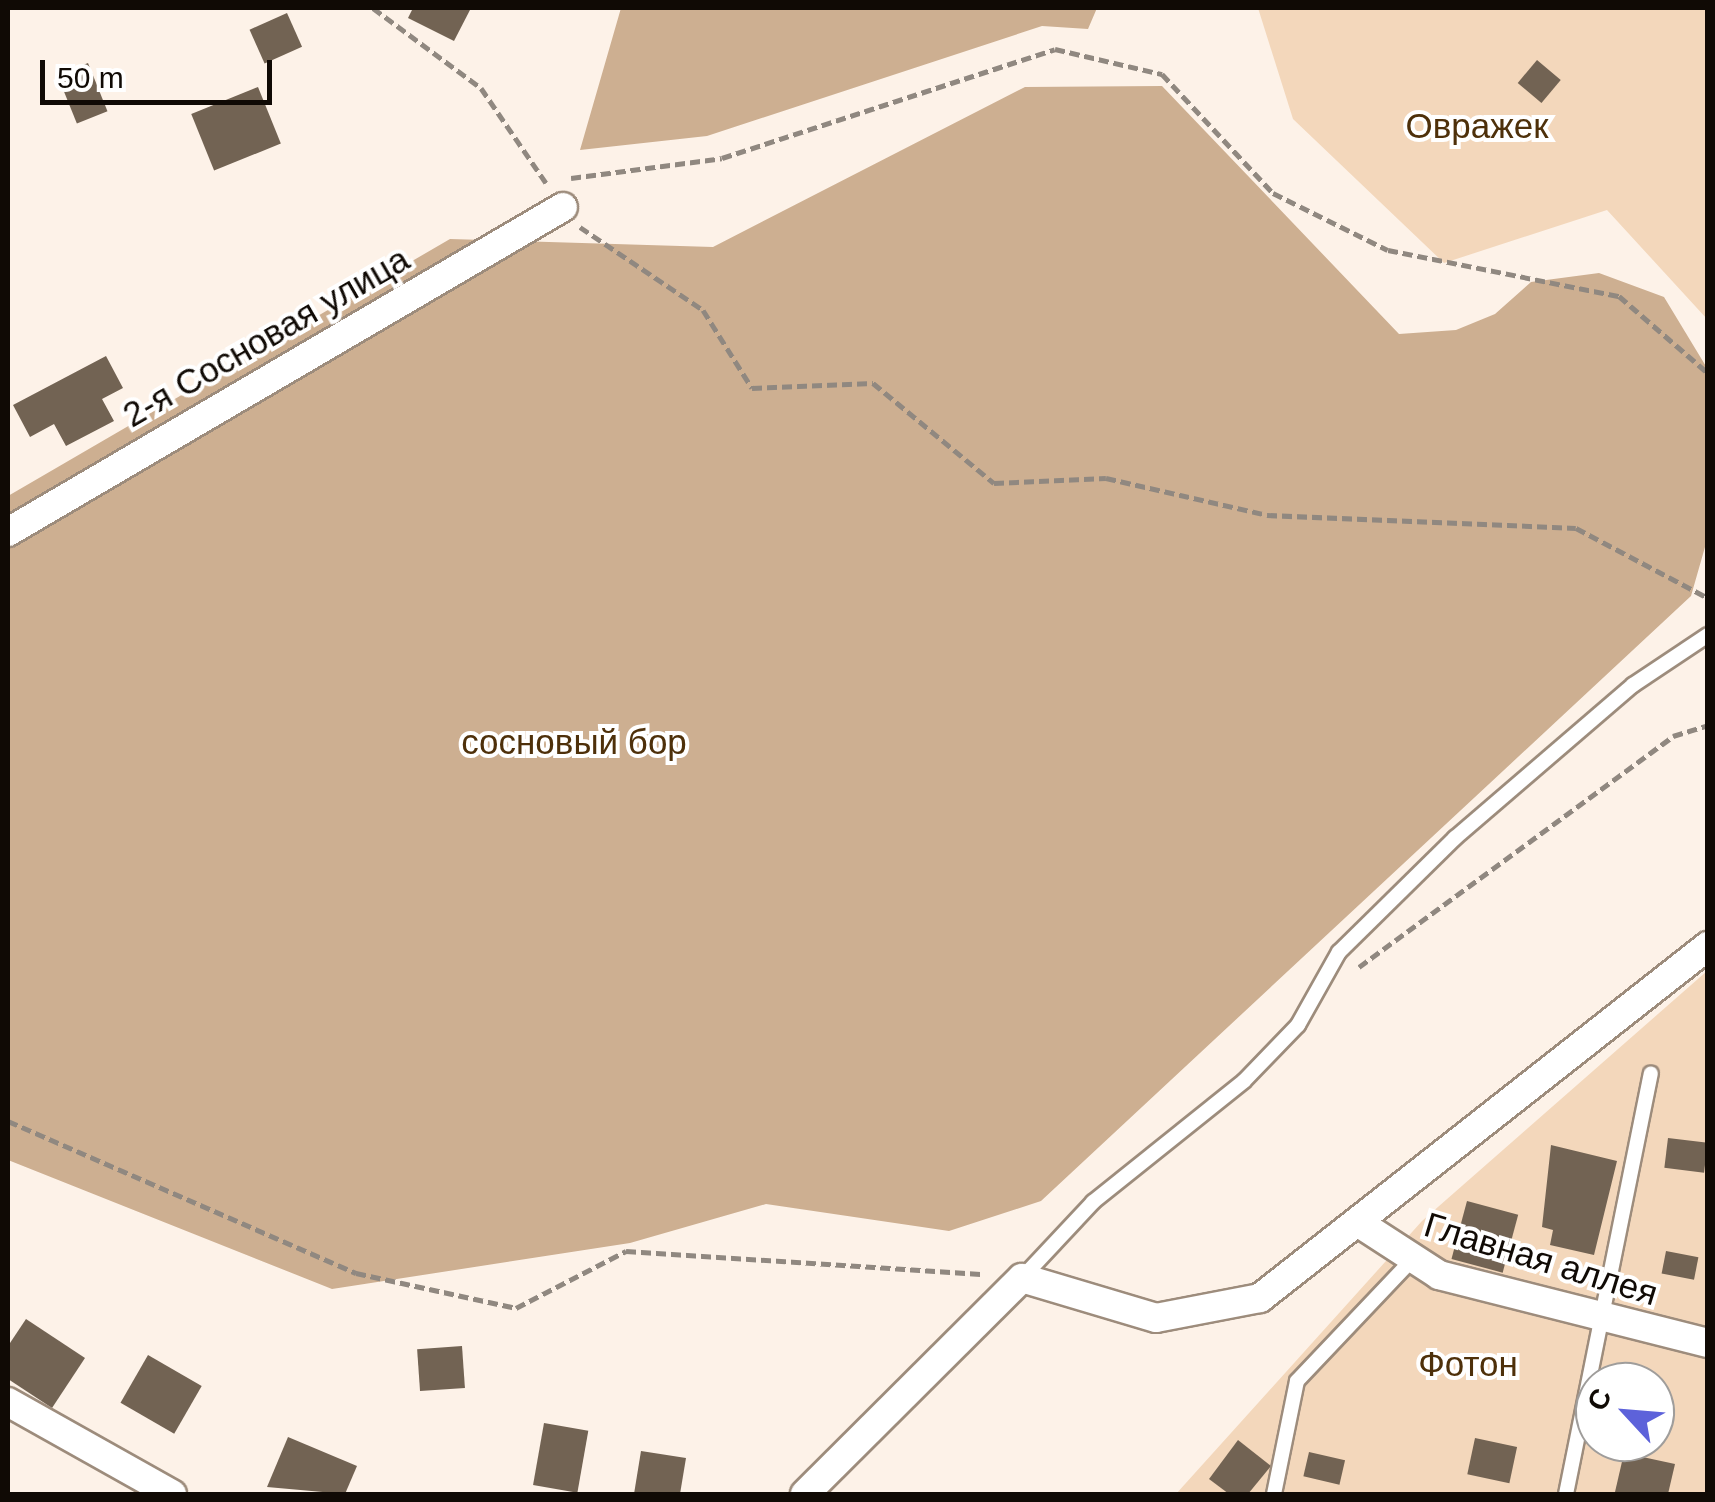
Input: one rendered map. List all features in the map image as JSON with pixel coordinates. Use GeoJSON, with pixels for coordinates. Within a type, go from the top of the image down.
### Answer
{"type":"FeatureCollection","features":[{"type":"Feature","properties":{"kind":"street","name":"2-я Сосновая улица"},"geometry":{"type":"LineString","coordinates":[[8,532],[563,207]]}},
{"type":"Feature","properties":{"kind":"street"},"geometry":{"type":"LineString","coordinates":[[805,1494],[1022,1278],[1156,1318],[1196,1315],[1260,1298],[1362,1225],[1708,946]]}},
{"type":"Feature","properties":{"kind":"street","name":"Главная аллея"},"geometry":{"type":"LineString","coordinates":[[1362,1225],[1409,1264],[1602,1322],[1708,1343]]}},
{"type":"Feature","properties":{"kind":"street"},"geometry":{"type":"LineString","coordinates":[[8,1402],[172,1494]]}},
{"type":"Feature","properties":{"kind":"lane"},"geometry":{"type":"LineString","coordinates":[[1022,1278],[1093,1202],[1244,1081],[1298,1025],[1339,952],[1455,838],[1633,685],[1708,635]]}},
{"type":"Feature","properties":{"kind":"lane"},"geometry":{"type":"LineString","coordinates":[[1566,1494],[1652,1074]]}},
{"type":"Feature","properties":{"kind":"lane"},"geometry":{"type":"LineString","coordinates":[[1274,1494],[1296,1381],[1409,1264]]}},
{"type":"Feature","properties":{"kind":"path"},"geometry":{"type":"LineString","coordinates":[[373,8],[480,88],[563,207],[612,255],[703,310],[752,388],[873,383],[994,483],[1106,478],[1267,515],[1576,528],[1708,598]]}},
{"type":"Feature","properties":{"kind":"path"},"geometry":{"type":"LineString","coordinates":[[545,181],[722,158],[1054,49],[1162,74],[1273,192],[1388,250],[1619,296],[1708,373]]}},
{"type":"Feature","properties":{"kind":"path"},"geometry":{"type":"LineString","coordinates":[[1323,980],[1370,963],[1673,736],[1708,725]]}},
{"type":"Feature","properties":{"kind":"path"},"geometry":{"type":"LineString","coordinates":[[8,1121],[356,1273],[516,1308],[626,1251],[1022,1278]]}},
{"type":"Feature","properties":{"kind":"green space"},"geometry":{"type":"Polygon","coordinates":[[[621,8],[1097,8],[1088,29],[1042,26],[707,136],[580,150],[621,8]]]}},
{"type":"Feature","properties":{"kind":"green space","name":"Овражек"},"geometry":{"type":"Polygon","coordinates":[[[1258,8],[1707,8],[1707,319],[1607,210],[1444,263],[1293,119],[1258,8]]]}},
{"type":"Feature","properties":{"kind":"green space","name":"сосновый бор"},"geometry":{"type":"Polygon","coordinates":[[[1162,86],[1399,334],[1456,330],[1495,314],[1531,282],[1599,273],[1664,297],[1707,368],[1707,540],[1691,596],[1041,1201],[949,1231],[766,1204],[630,1243],[332,1289],[8,1160],[8,496],[450,239],[713,247],[1025,87],[1162,86]]]}},
{"type":"Feature","properties":{"kind":"green space","name":"Фотон"},"geometry":{"type":"Polygon","coordinates":[[[1707,971],[1707,1494],[1176,1494],[1422,1221],[1707,971]]]}},
{"type":"Feature","properties":{"kind":"building"},"geometry":{"type":"Polygon","coordinates":[[[413,8],[471,8],[454,41],[408,18],[413,8]]]}},
{"type":"Feature","properties":{"kind":"building"},"geometry":{"type":"Polygon","coordinates":[[[287,13],[302,47],[265,63],[250,30],[287,13]]]}},
{"type":"Feature","properties":{"kind":"building"},"geometry":{"type":"Polygon","coordinates":[[[1537,60],[1561,80],[1541,103],[1518,83],[1537,60]]]}},
{"type":"Feature","properties":{"kind":"building"},"geometry":{"type":"Polygon","coordinates":[[[88,63],[107,111],[77,124],[57,75],[88,63]]]}},
{"type":"Feature","properties":{"kind":"building"},"geometry":{"type":"Polygon","coordinates":[[[258,87],[281,144],[214,171],[191,114],[258,87]]]}},
{"type":"Feature","properties":{"kind":"building"},"geometry":{"type":"Polygon","coordinates":[[[106,356],[123,388],[102,399],[114,421],[66,446],[54,424],[30,437],[13,405],[106,356]]]}},
{"type":"Feature","properties":{"kind":"building"},"geometry":{"type":"Polygon","coordinates":[[[1668,1138],[1708,1143],[1704,1173],[1664,1168],[1668,1138]]]}},
{"type":"Feature","properties":{"kind":"building"},"geometry":{"type":"Polygon","coordinates":[[[1551,1145],[1617,1161],[1594,1255],[1550,1245],[1553,1230],[1542,1227],[1551,1145]]]}},
{"type":"Feature","properties":{"kind":"building"},"geometry":{"type":"Polygon","coordinates":[[[1467,1201],[1518,1215],[1503,1273],[1451,1259],[1467,1201]]]}},
{"type":"Feature","properties":{"kind":"building"},"geometry":{"type":"Polygon","coordinates":[[[1666,1251],[1698,1257],[1694,1280],[1662,1274],[1666,1251]]]}},
{"type":"Feature","properties":{"kind":"building"},"geometry":{"type":"Polygon","coordinates":[[[26,1319],[85,1358],[52,1408],[8,1379],[8,1346],[26,1319]]]}},
{"type":"Feature","properties":{"kind":"building"},"geometry":{"type":"Polygon","coordinates":[[[462,1346],[465,1388],[420,1391],[417,1349],[462,1346]]]}},
{"type":"Feature","properties":{"kind":"building"},"geometry":{"type":"Polygon","coordinates":[[[148,1355],[202,1386],[174,1434],[120,1403],[148,1355]]]}},
{"type":"Feature","properties":{"kind":"building"},"geometry":{"type":"Polygon","coordinates":[[[544,1423],[588,1431],[577,1493],[533,1485],[544,1423]]]}},
{"type":"Feature","properties":{"kind":"building"},"geometry":{"type":"Polygon","coordinates":[[[288,1437],[357,1466],[345,1494],[267,1487],[288,1437]]]}},
{"type":"Feature","properties":{"kind":"building"},"geometry":{"type":"Polygon","coordinates":[[[1475,1438],[1517,1447],[1509,1483],[1467,1474],[1475,1438]]]}},
{"type":"Feature","properties":{"kind":"building"},"geometry":{"type":"Polygon","coordinates":[[[1238,1440],[1271,1466],[1248,1494],[1229,1494],[1209,1479],[1238,1440]]]}},
{"type":"Feature","properties":{"kind":"building"},"geometry":{"type":"Polygon","coordinates":[[[641,1451],[686,1458],[680,1494],[634,1494],[641,1451]]]}},
{"type":"Feature","properties":{"kind":"building"},"geometry":{"type":"Polygon","coordinates":[[[1309,1452],[1345,1460],[1339,1485],[1303,1476],[1309,1452]]]}},
{"type":"Feature","properties":{"kind":"building"},"geometry":{"type":"Polygon","coordinates":[[[1622,1462],[1675,1464],[1668,1494],[1615,1492],[1622,1462]]]}}]}
